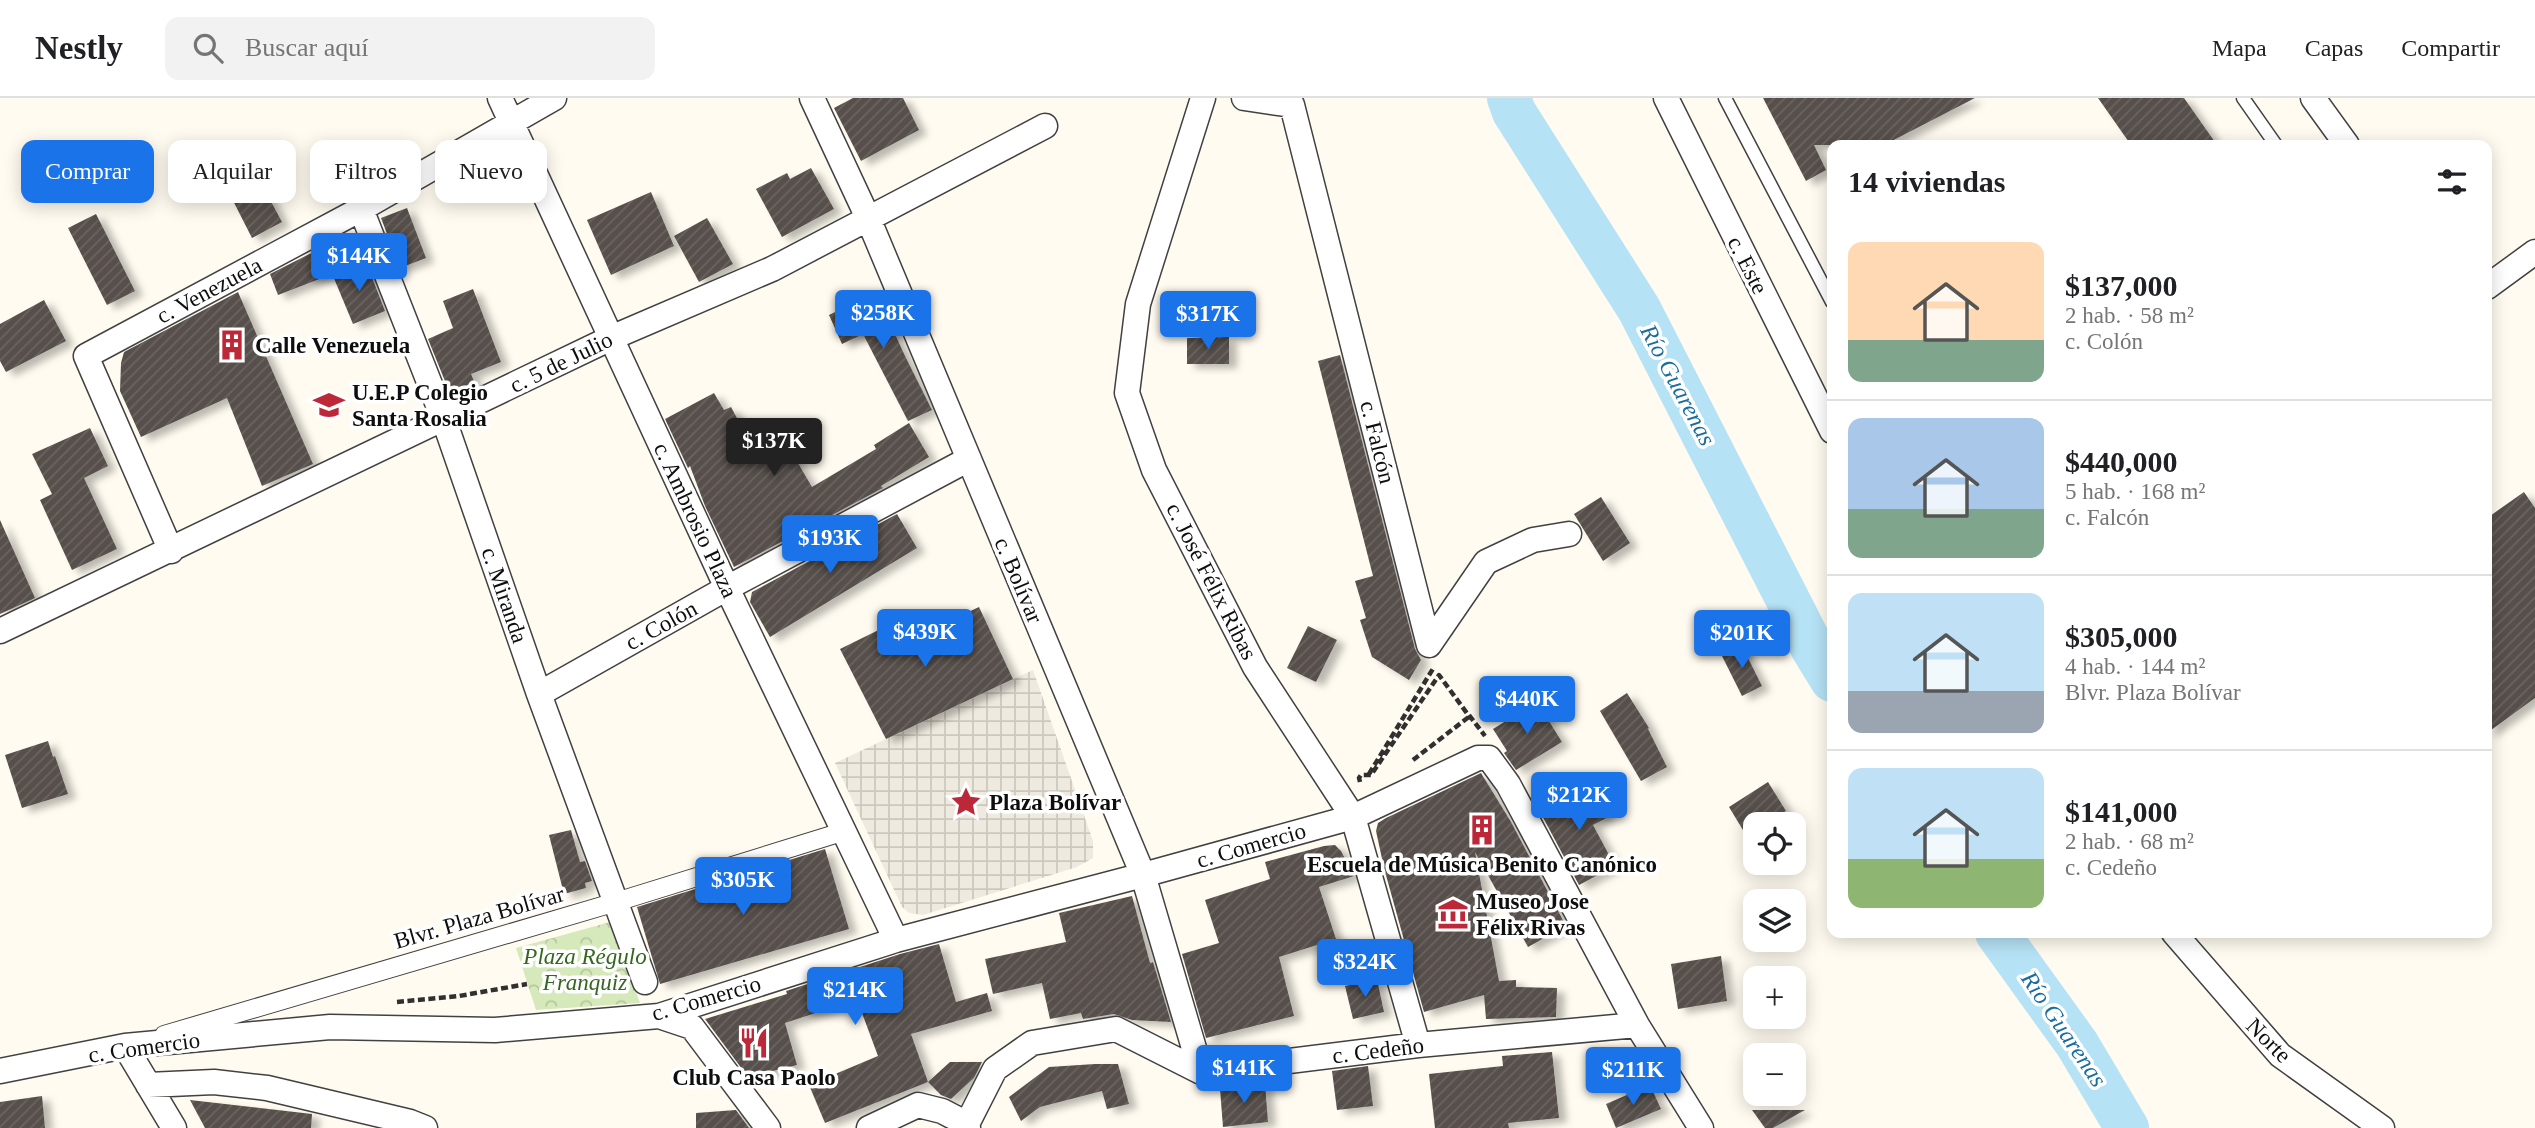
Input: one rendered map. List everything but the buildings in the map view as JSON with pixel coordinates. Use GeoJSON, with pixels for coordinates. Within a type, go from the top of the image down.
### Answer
{"type":"FeatureCollection","features":[{"type":"Feature","properties":{"kind":"street","name":"c. Ambrosio Plaza"},"geometry":{"type":"LineString","coordinates":[[500,98],[727,588],[895,940]]}},
{"type":"Feature","properties":{"kind":"street","name":"c. Venezuela"},"geometry":{"type":"LineString","coordinates":[[171,551],[86,356],[361,209],[554,98]]}},
{"type":"Feature","properties":{"kind":"street","name":"c. Bolívar"},"geometry":{"type":"LineString","coordinates":[[812,98],[868,218],[1143,875],[1201,1072]]}},
{"type":"Feature","properties":{"kind":"street","name":"c. José Félix Ribas"},"geometry":{"type":"LineString","coordinates":[[1203,98],[1138,304],[1127,393],[1154,470],[1255,667],[1353,817],[1418,1045]]}},
{"type":"Feature","properties":{"kind":"street","name":"c. Falcón"},"geometry":{"type":"LineString","coordinates":[[1244,98],[1292,104],[1432,655]]}},
{"type":"Feature","properties":{"kind":"street","name":"c. Este"},"geometry":{"type":"LineString","coordinates":[[1666,98],[1827,421]]}},
{"type":"Feature","properties":{"kind":"street"},"geometry":{"type":"LineString","coordinates":[[2314,98],[2343,140]]}},
{"type":"Feature","properties":{"kind":"street","name":"c. 5 de Julio"},"geometry":{"type":"LineString","coordinates":[[0,631],[611,338],[772,269],[1045,126]]}},
{"type":"Feature","properties":{"kind":"street","name":"c. Miranda"},"geometry":{"type":"LineString","coordinates":[[361,209],[444,420],[539,694],[645,982]]}},
{"type":"Feature","properties":{"kind":"street"},"geometry":{"type":"LineString","coordinates":[[2492,283],[2535,252]]}},
{"type":"Feature","properties":{"kind":"street","name":"c. Colón"},"geometry":{"type":"LineString","coordinates":[[539,694],[727,588],[968,459]]}},
{"type":"Feature","properties":{"kind":"street"},"geometry":{"type":"LineString","coordinates":[[1432,655],[1486,562],[1533,540],[1569,534]]}},
{"type":"Feature","properties":{"kind":"street","name":"c. Comercio"},"geometry":{"type":"LineString","coordinates":[[0,1071],[125,1046],[330,1027],[495,1030],[659,1016],[895,940],[1353,817],[1478,761]]}},
{"type":"Feature","properties":{"kind":"street"},"geometry":{"type":"LineString","coordinates":[[1478,761],[1508,784],[1637,1025],[1701,1128]]}},
{"type":"Feature","properties":{"kind":"street","name":"Blvr. Plaza Bolívar"},"geometry":{"type":"LineString","coordinates":[[125,1046],[616,902],[845,831]]}},
{"type":"Feature","properties":{"kind":"street","name":"Norte"},"geometry":{"type":"LineString","coordinates":[[2178,938],[2280,1055],[2382,1128]]}},
{"type":"Feature","properties":{"kind":"street"},"geometry":{"type":"LineString","coordinates":[[659,1016],[692,1027],[768,1128]]}},
{"type":"Feature","properties":{"kind":"street","name":"c. Cedeño"},"geometry":{"type":"LineString","coordinates":[[1201,1072],[1418,1045],[1637,1025]]}},
{"type":"Feature","properties":{"kind":"street"},"geometry":{"type":"LineString","coordinates":[[869,1128],[919,1105],[942,1111],[967,1126],[995,1069],[1032,1043],[1116,1029],[1201,1072]]}},
{"type":"Feature","properties":{"kind":"street"},"geometry":{"type":"LineString","coordinates":[[125,1046],[174,1128]]}},
{"type":"Feature","properties":{"kind":"street"},"geometry":{"type":"LineString","coordinates":[[148,1085],[214,1082],[267,1088],[410,1122],[425,1128]]}},
{"type":"Feature","properties":{"kind":"lane"},"geometry":{"type":"LineString","coordinates":[[1726,98],[1827,292]]}},
{"type":"Feature","properties":{"kind":"lane"},"geometry":{"type":"LineString","coordinates":[[2243,98],[2272,140]]}},
{"type":"Feature","properties":{"kind":"path"},"geometry":{"type":"LineString","coordinates":[[1469,716],[1439,675],[1371,775],[1369,774],[1432,655],[1493,749],[1478,761]]}},
{"type":"Feature","properties":{"kind":"path"},"geometry":{"type":"LineString","coordinates":[[387,1002],[459,996],[527,984]]}},
{"type":"Feature","properties":{"kind":"green space","name":"Plaza Régulo Franquiz"},"geometry":{"type":"Polygon","coordinates":[[[610,922],[640,1003],[536,1010],[516,948],[610,922]]]}},
{"type":"Feature","properties":{"kind":"shaded area","name":"Plaza Bolívar"},"geometry":{"type":"Polygon","coordinates":[[[1033,670],[1093,841],[1093,858],[1077,867],[923,915],[909,913],[902,907],[835,763],[1033,670]]]}},
{"type":"Feature","properties":{"kind":"waterway","name":"Río Guarenas"},"geometry":{"type":"LineString","coordinates":[[1509,98],[1514,112],[1639,309],[1827,672]]}},
{"type":"Feature","properties":{"kind":"waterway","name":"Río Guarenas"},"geometry":{"type":"LineString","coordinates":[[2001,938],[2077,1044],[2127,1128]]}},
{"type":"Feature","properties":{"kind":"place","name":"Calle Venezuela"},"geometry":{"type":"Point","coordinates":[232,345]}},
{"type":"Feature","properties":{"kind":"place","name":"U.E.P Colegio Santa Rosalia"},"geometry":{"type":"Point","coordinates":[329,405]}},
{"type":"Feature","properties":{"kind":"place","name":"Plaza Bolívar"},"geometry":{"type":"Point","coordinates":[966,802]}},
{"type":"Feature","properties":{"kind":"place","name":"Escuela de Música Benito Canónico"},"geometry":{"type":"Point","coordinates":[1482,830]}},
{"type":"Feature","properties":{"kind":"place","name":"Museo Jose Félix Rivas"},"geometry":{"type":"Point","coordinates":[1453,914]}},
{"type":"Feature","properties":{"kind":"place","name":"Club Casa Paolo"},"geometry":{"type":"Point","coordinates":[754,1043]}}]}
